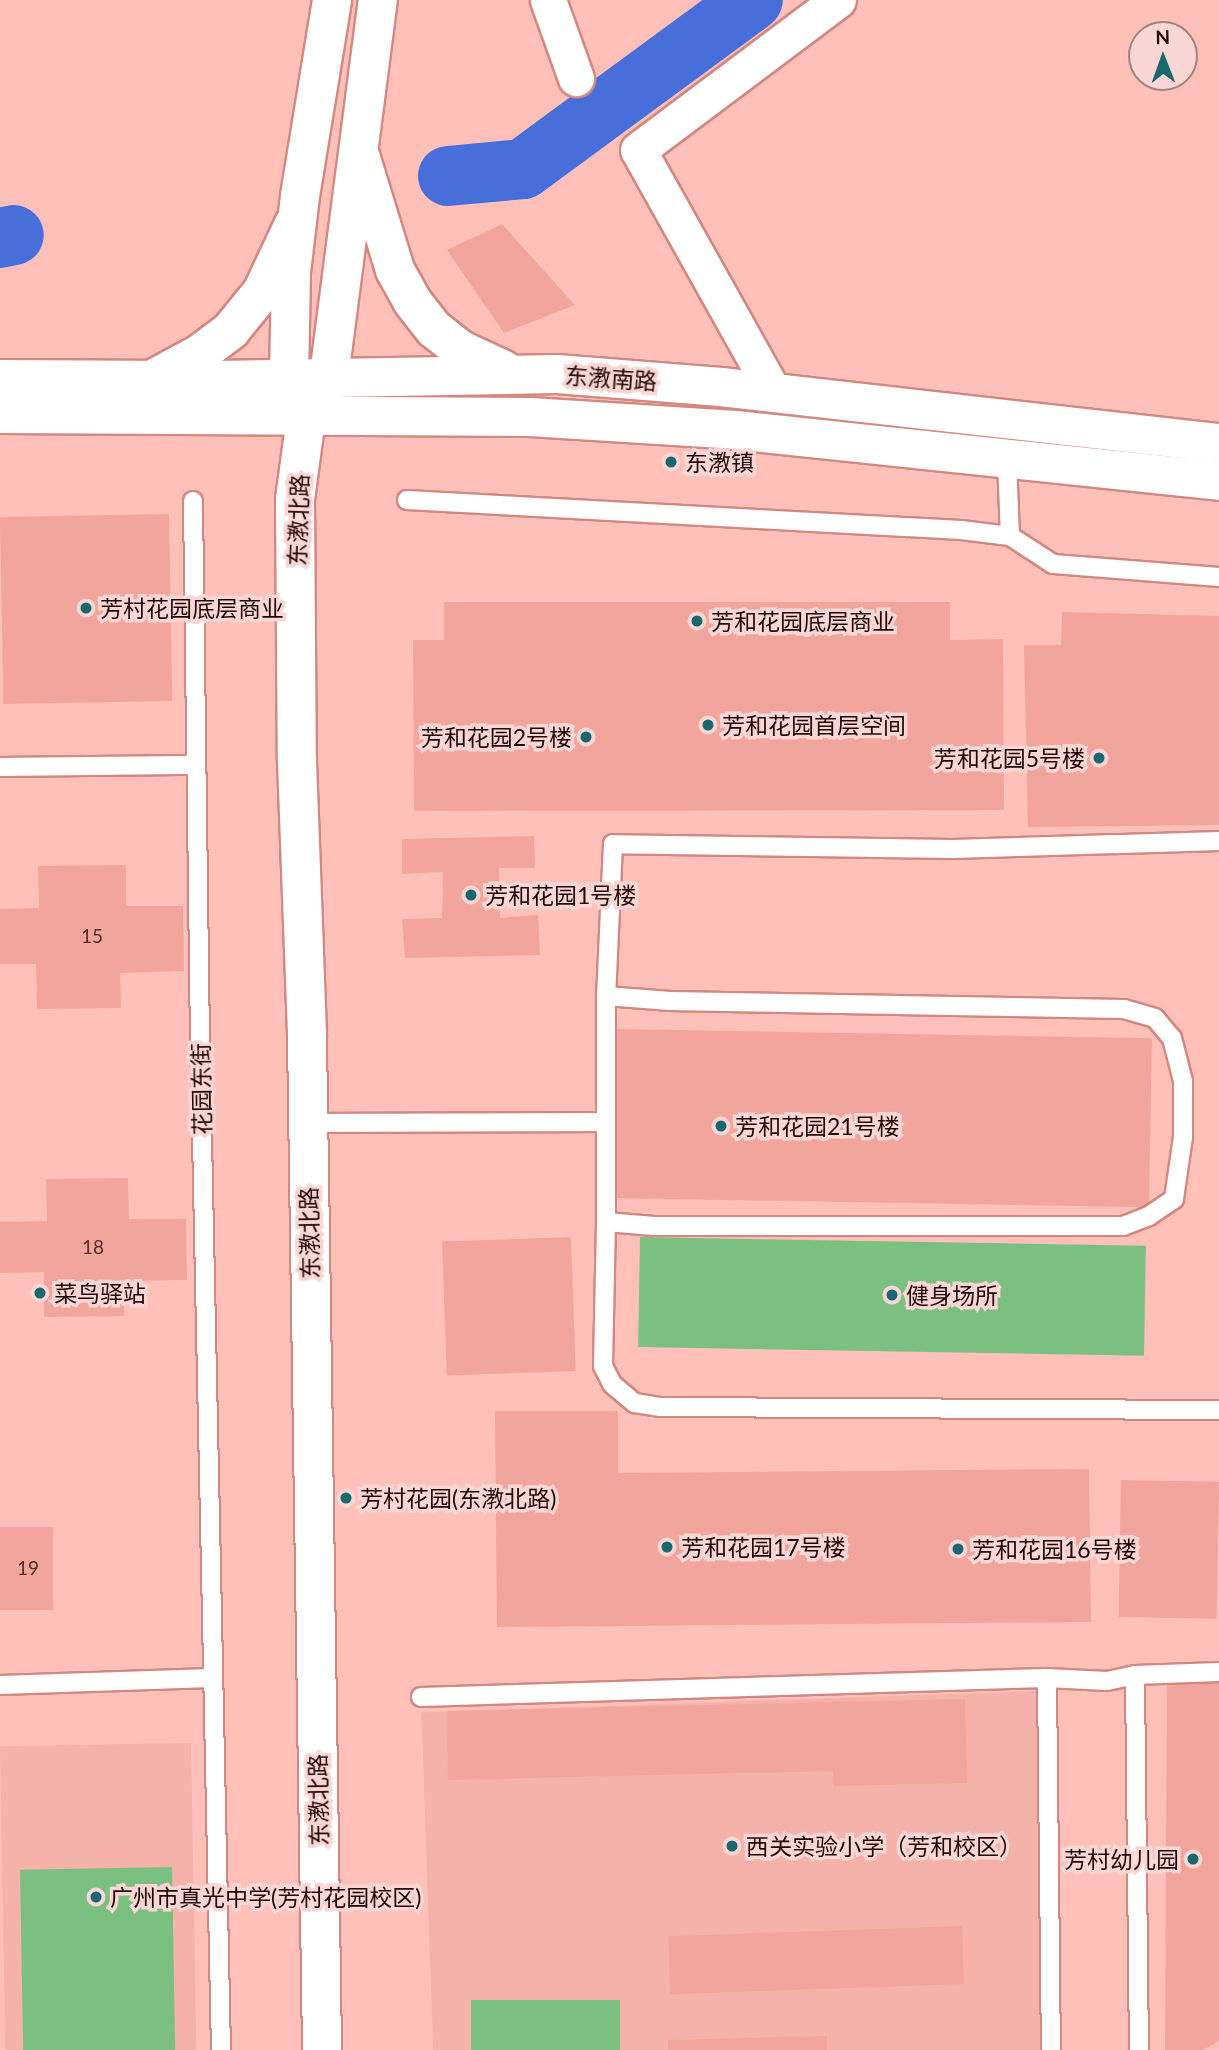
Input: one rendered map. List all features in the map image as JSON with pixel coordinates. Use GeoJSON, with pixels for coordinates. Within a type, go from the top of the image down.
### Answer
{"type":"FeatureCollection","features":[{"type":"Feature","properties":{"kind":"street","name":"东漖北路"},"geometry":{"type":"LineString","coordinates":[[306,418],[289,378],[291,272],[332,0]]}},
{"type":"Feature","properties":{"kind":"street","name":"东漖北路"},"geometry":{"type":"LineString","coordinates":[[322,2050],[307,1123],[297,761],[295,513],[306,418],[329,376],[378,0]]}},
{"type":"Feature","properties":{"kind":"street"},"geometry":{"type":"LineString","coordinates":[[548,0],[576,78]]}},
{"type":"Feature","properties":{"kind":"street"},"geometry":{"type":"LineString","coordinates":[[774,393],[638,150],[838,0]]}},
{"type":"Feature","properties":{"kind":"street"},"geometry":{"type":"LineString","coordinates":[[359,152],[395,270],[412,301],[434,329],[461,350],[512,374]]}},
{"type":"Feature","properties":{"kind":"street"},"geometry":{"type":"LineString","coordinates":[[150,380],[181,365],[232,331],[261,292],[298,215]]}},
{"type":"Feature","properties":{"kind":"street","name":"东漖南路"},"geometry":{"type":"LineString","coordinates":[[0,379],[150,380],[512,374],[647,380],[1219,443]]}},
{"type":"Feature","properties":{"kind":"street","name":"东漖南路"},"geometry":{"type":"LineString","coordinates":[[0,414],[306,418],[530,417],[627,422],[735,430],[1219,481]]}},
{"type":"Feature","properties":{"kind":"lane"},"geometry":{"type":"LineString","coordinates":[[1007,459],[1010,536]]}},
{"type":"Feature","properties":{"kind":"lane"},"geometry":{"type":"LineString","coordinates":[[407,500],[947,530],[1010,536],[1053,564],[1219,578]]}},
{"type":"Feature","properties":{"kind":"lane","name":"花园东街"},"geometry":{"type":"LineString","coordinates":[[193,501],[212,1678],[222,2050]]}},
{"type":"Feature","properties":{"kind":"lane"},"geometry":{"type":"LineString","coordinates":[[0,767],[196,765]]}},
{"type":"Feature","properties":{"kind":"lane"},"geometry":{"type":"LineString","coordinates":[[1219,841],[953,849],[613,844],[606,996],[603,1366],[611,1384],[635,1403],[661,1407],[1219,1410]]}},
{"type":"Feature","properties":{"kind":"lane"},"geometry":{"type":"LineString","coordinates":[[606,996],[670,1001],[1124,1009],[1155,1018],[1172,1038],[1183,1081],[1180,1178],[1174,1199],[1149,1216],[1123,1226],[654,1226],[606,1222]]}},
{"type":"Feature","properties":{"kind":"lane"},"geometry":{"type":"LineString","coordinates":[[307,1123],[605,1122]]}},
{"type":"Feature","properties":{"kind":"lane"},"geometry":{"type":"LineString","coordinates":[[421,1697],[1047,1678],[1107,1681],[1135,1675],[1219,1672]]}},
{"type":"Feature","properties":{"kind":"lane"},"geometry":{"type":"LineString","coordinates":[[1135,1675],[1139,2050]]}},
{"type":"Feature","properties":{"kind":"lane"},"geometry":{"type":"LineString","coordinates":[[0,1685],[212,1678]]}},
{"type":"Feature","properties":{"kind":"lane"},"geometry":{"type":"LineString","coordinates":[[1047,1678],[1051,2050]]}},
{"type":"Feature","properties":{"kind":"shaded area","name":"西关实验小学（芳和校区）"},"geometry":{"type":"Polygon","coordinates":[[[1036,1691],[1049,2050],[433,2050],[421,1712],[1036,1691]]]}},
{"type":"Feature","properties":{"kind":"shaded area","name":"广州市真光中学(芳村花园校区)"},"geometry":{"type":"Polygon","coordinates":[[[191,1743],[196,2050],[5,2050],[0,1746],[191,1743]]]}},
{"type":"Feature","properties":{"kind":"green space","name":"健身场所"},"geometry":{"type":"Polygon","coordinates":[[[640,1237],[1146,1246],[1144,1356],[638,1347],[640,1237]]]}},
{"type":"Feature","properties":{"kind":"green space"},"geometry":{"type":"Polygon","coordinates":[[[172,1867],[175,2050],[23,2050],[20,1870],[172,1867]]]}},
{"type":"Feature","properties":{"kind":"green space"},"geometry":{"type":"Polygon","coordinates":[[[471,2000],[620,2000],[620,2050],[471,2050],[471,2000]]]}},
{"type":"Feature","properties":{"kind":"building"},"geometry":{"type":"Polygon","coordinates":[[[502,224],[575,305],[504,333],[447,250],[502,224]]]}},
{"type":"Feature","properties":{"kind":"building","name":"芳村花园底层商业"},"geometry":{"type":"Polygon","coordinates":[[[169,514],[172,701],[3,704],[0,517],[169,514]]]}},
{"type":"Feature","properties":{"kind":"building","name":"芳和花园首层空间"},"geometry":{"type":"Polygon","coordinates":[[[444,602],[950,602],[950,640],[1003,639],[1004,810],[414,811],[413,640],[444,640],[444,602]]]}},
{"type":"Feature","properties":{"kind":"building"},"geometry":{"type":"Polygon","coordinates":[[[1062,612],[1219,616],[1219,825],[1028,827],[1024,645],[1061,645],[1062,612]]]}},
{"type":"Feature","properties":{"kind":"building","name":"芳和花园1号楼"},"geometry":{"type":"Polygon","coordinates":[[[534,836],[535,868],[499,868],[500,918],[538,915],[540,955],[405,958],[402,919],[442,918],[443,872],[402,874],[402,839],[534,836]]]}},
{"type":"Feature","properties":{"kind":"building"},"geometry":{"type":"Polygon","coordinates":[[[126,865],[126,906],[183,906],[184,971],[120,973],[121,1008],[37,1009],[36,964],[0,964],[0,909],[39,908],[38,866],[126,865]]]}},
{"type":"Feature","properties":{"kind":"building"},"geometry":{"type":"Polygon","coordinates":[[[615,1029],[1152,1038],[1149,1207],[612,1198],[615,1029]]]}},
{"type":"Feature","properties":{"kind":"building"},"geometry":{"type":"Polygon","coordinates":[[[128,1178],[129,1219],[186,1219],[187,1280],[123,1281],[124,1316],[44,1317],[44,1272],[0,1273],[0,1222],[47,1221],[46,1179],[128,1178]]]}},
{"type":"Feature","properties":{"kind":"building"},"geometry":{"type":"Polygon","coordinates":[[[571,1237],[576,1371],[447,1375],[442,1242],[571,1237]]]}},
{"type":"Feature","properties":{"kind":"building"},"geometry":{"type":"Polygon","coordinates":[[[495,1411],[618,1411],[618,1473],[1089,1469],[1091,1622],[497,1627],[495,1411]]]}},
{"type":"Feature","properties":{"kind":"building"},"geometry":{"type":"Polygon","coordinates":[[[1121,1480],[1219,1482],[1217,1619],[1119,1617],[1121,1480]]]}},
{"type":"Feature","properties":{"kind":"building"},"geometry":{"type":"Polygon","coordinates":[[[0,1527],[53,1527],[53,1610],[0,1610],[0,1527]]]}},
{"type":"Feature","properties":{"kind":"building","name":"芳村幼儿园"},"geometry":{"type":"Polygon","coordinates":[[[1167,1677],[1219,1677],[1219,2041],[1203,2050],[1165,2050],[1167,1677]]]}},
{"type":"Feature","properties":{"kind":"building"},"geometry":{"type":"Polygon","coordinates":[[[965,1699],[967,1783],[833,1786],[833,1771],[448,1780],[447,1711],[965,1699]]]}},
{"type":"Feature","properties":{"kind":"building"},"geometry":{"type":"Polygon","coordinates":[[[962,1926],[964,1984],[670,1994],[668,1936],[962,1926]]]}},
{"type":"Feature","properties":{"kind":"building"},"geometry":{"type":"Polygon","coordinates":[[[827,2036],[827,2050],[668,2050],[668,2040],[827,2036]]]}},
{"type":"Feature","properties":{"kind":"waterway"},"geometry":{"type":"LineString","coordinates":[[448,176],[523,169],[753,0]]}},
{"type":"Feature","properties":{"kind":"waterway"},"geometry":{"type":"LineString","coordinates":[[0,238],[14,235]]}},
{"type":"Feature","properties":{"kind":"place","name":"东漖镇"},"geometry":{"type":"Point","coordinates":[671,462]}},
{"type":"Feature","properties":{"kind":"place","name":"芳村花园底层商业"},"geometry":{"type":"Point","coordinates":[86,608]}},
{"type":"Feature","properties":{"kind":"place","name":"芳和花园底层商业"},"geometry":{"type":"Point","coordinates":[697,621]}},
{"type":"Feature","properties":{"kind":"place","name":"芳和花园首层空间"},"geometry":{"type":"Point","coordinates":[708,725]}},
{"type":"Feature","properties":{"kind":"place","name":"芳和花园2号楼"},"geometry":{"type":"Point","coordinates":[586,737]}},
{"type":"Feature","properties":{"kind":"place","name":"芳和花园5号楼"},"geometry":{"type":"Point","coordinates":[1099,758]}},
{"type":"Feature","properties":{"kind":"place","name":"芳和花园1号楼"},"geometry":{"type":"Point","coordinates":[471,895]}},
{"type":"Feature","properties":{"kind":"place","name":"芳和花园21号楼"},"geometry":{"type":"Point","coordinates":[721,1126]}},
{"type":"Feature","properties":{"kind":"place","name":"菜鸟驿站"},"geometry":{"type":"Point","coordinates":[40,1293]}},
{"type":"Feature","properties":{"kind":"place","name":"健身场所"},"geometry":{"type":"Point","coordinates":[892,1295]}},
{"type":"Feature","properties":{"kind":"place","name":"芳村花园(东漖北路)"},"geometry":{"type":"Point","coordinates":[346,1498]}},
{"type":"Feature","properties":{"kind":"place","name":"芳和花园17号楼"},"geometry":{"type":"Point","coordinates":[667,1547]}},
{"type":"Feature","properties":{"kind":"place","name":"芳和花园16号楼"},"geometry":{"type":"Point","coordinates":[958,1549]}},
{"type":"Feature","properties":{"kind":"place","name":"西关实验小学（芳和校区）"},"geometry":{"type":"Point","coordinates":[732,1846]}},
{"type":"Feature","properties":{"kind":"place","name":"芳村幼儿园"},"geometry":{"type":"Point","coordinates":[1193,1859]}},
{"type":"Feature","properties":{"kind":"place","name":"广州市真光中学(芳村花园校区)"},"geometry":{"type":"Point","coordinates":[96,1897]}}]}
